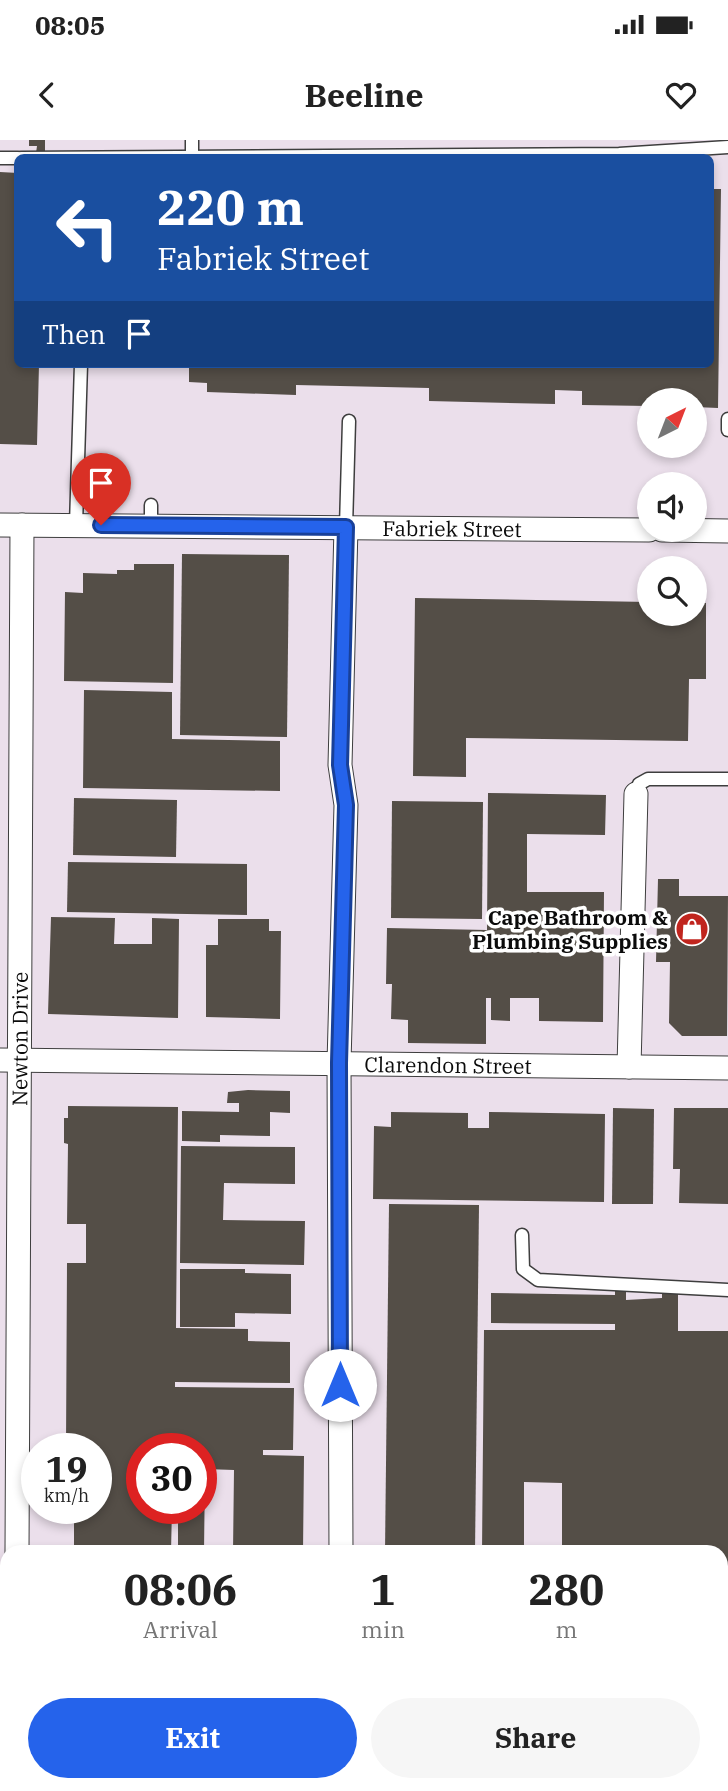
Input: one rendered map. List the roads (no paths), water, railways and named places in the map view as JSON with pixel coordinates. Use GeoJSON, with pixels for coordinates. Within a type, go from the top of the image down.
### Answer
{"type":"FeatureCollection","features":[{"type":"Feature","properties":{"kind":"street","name":"Fabriek Street"},"geometry":{"type":"LineString","coordinates":[[11,525],[76,525],[151,515],[346,527],[637,530]]}},
{"type":"Feature","properties":{"kind":"street","name":"Newton Drive"},"geometry":{"type":"LineString","coordinates":[[11,525],[9,1060],[17,1545]]}},
{"type":"Feature","properties":{"kind":"street"},"geometry":{"type":"LineString","coordinates":[[341,1545],[339,1063],[346,805],[340,765],[346,527]]}},
{"type":"Feature","properties":{"kind":"street"},"geometry":{"type":"LineString","coordinates":[[707,531],[728,531]]}},
{"type":"Feature","properties":{"kind":"street"},"geometry":{"type":"LineString","coordinates":[[629,1067],[636,794]]}},
{"type":"Feature","properties":{"kind":"street","name":"Clarendon Street"},"geometry":{"type":"LineString","coordinates":[[9,1060],[728,1068]]}},
{"type":"Feature","properties":{"kind":"lane"},"geometry":{"type":"LineString","coordinates":[[619,140],[619,154],[728,147]]}},
{"type":"Feature","properties":{"kind":"lane"},"geometry":{"type":"LineString","coordinates":[[76,525],[81,368]]}},
{"type":"Feature","properties":{"kind":"lane"},"geometry":{"type":"LineString","coordinates":[[727,430],[728,419]]}},
{"type":"Feature","properties":{"kind":"lane"},"geometry":{"type":"LineString","coordinates":[[346,527],[349,421]]}},
{"type":"Feature","properties":{"kind":"lane"},"geometry":{"type":"LineString","coordinates":[[636,794],[639,785],[648,779],[728,779]]}},
{"type":"Feature","properties":{"kind":"lane"},"geometry":{"type":"LineString","coordinates":[[522,1235],[523,1269],[538,1280],[728,1290]]}},
{"type":"Feature","properties":{"kind":"place","name":"Cape Bathroom & Plumbing Supplies"},"geometry":{"type":"Point","coordinates":[692,929]}}]}
